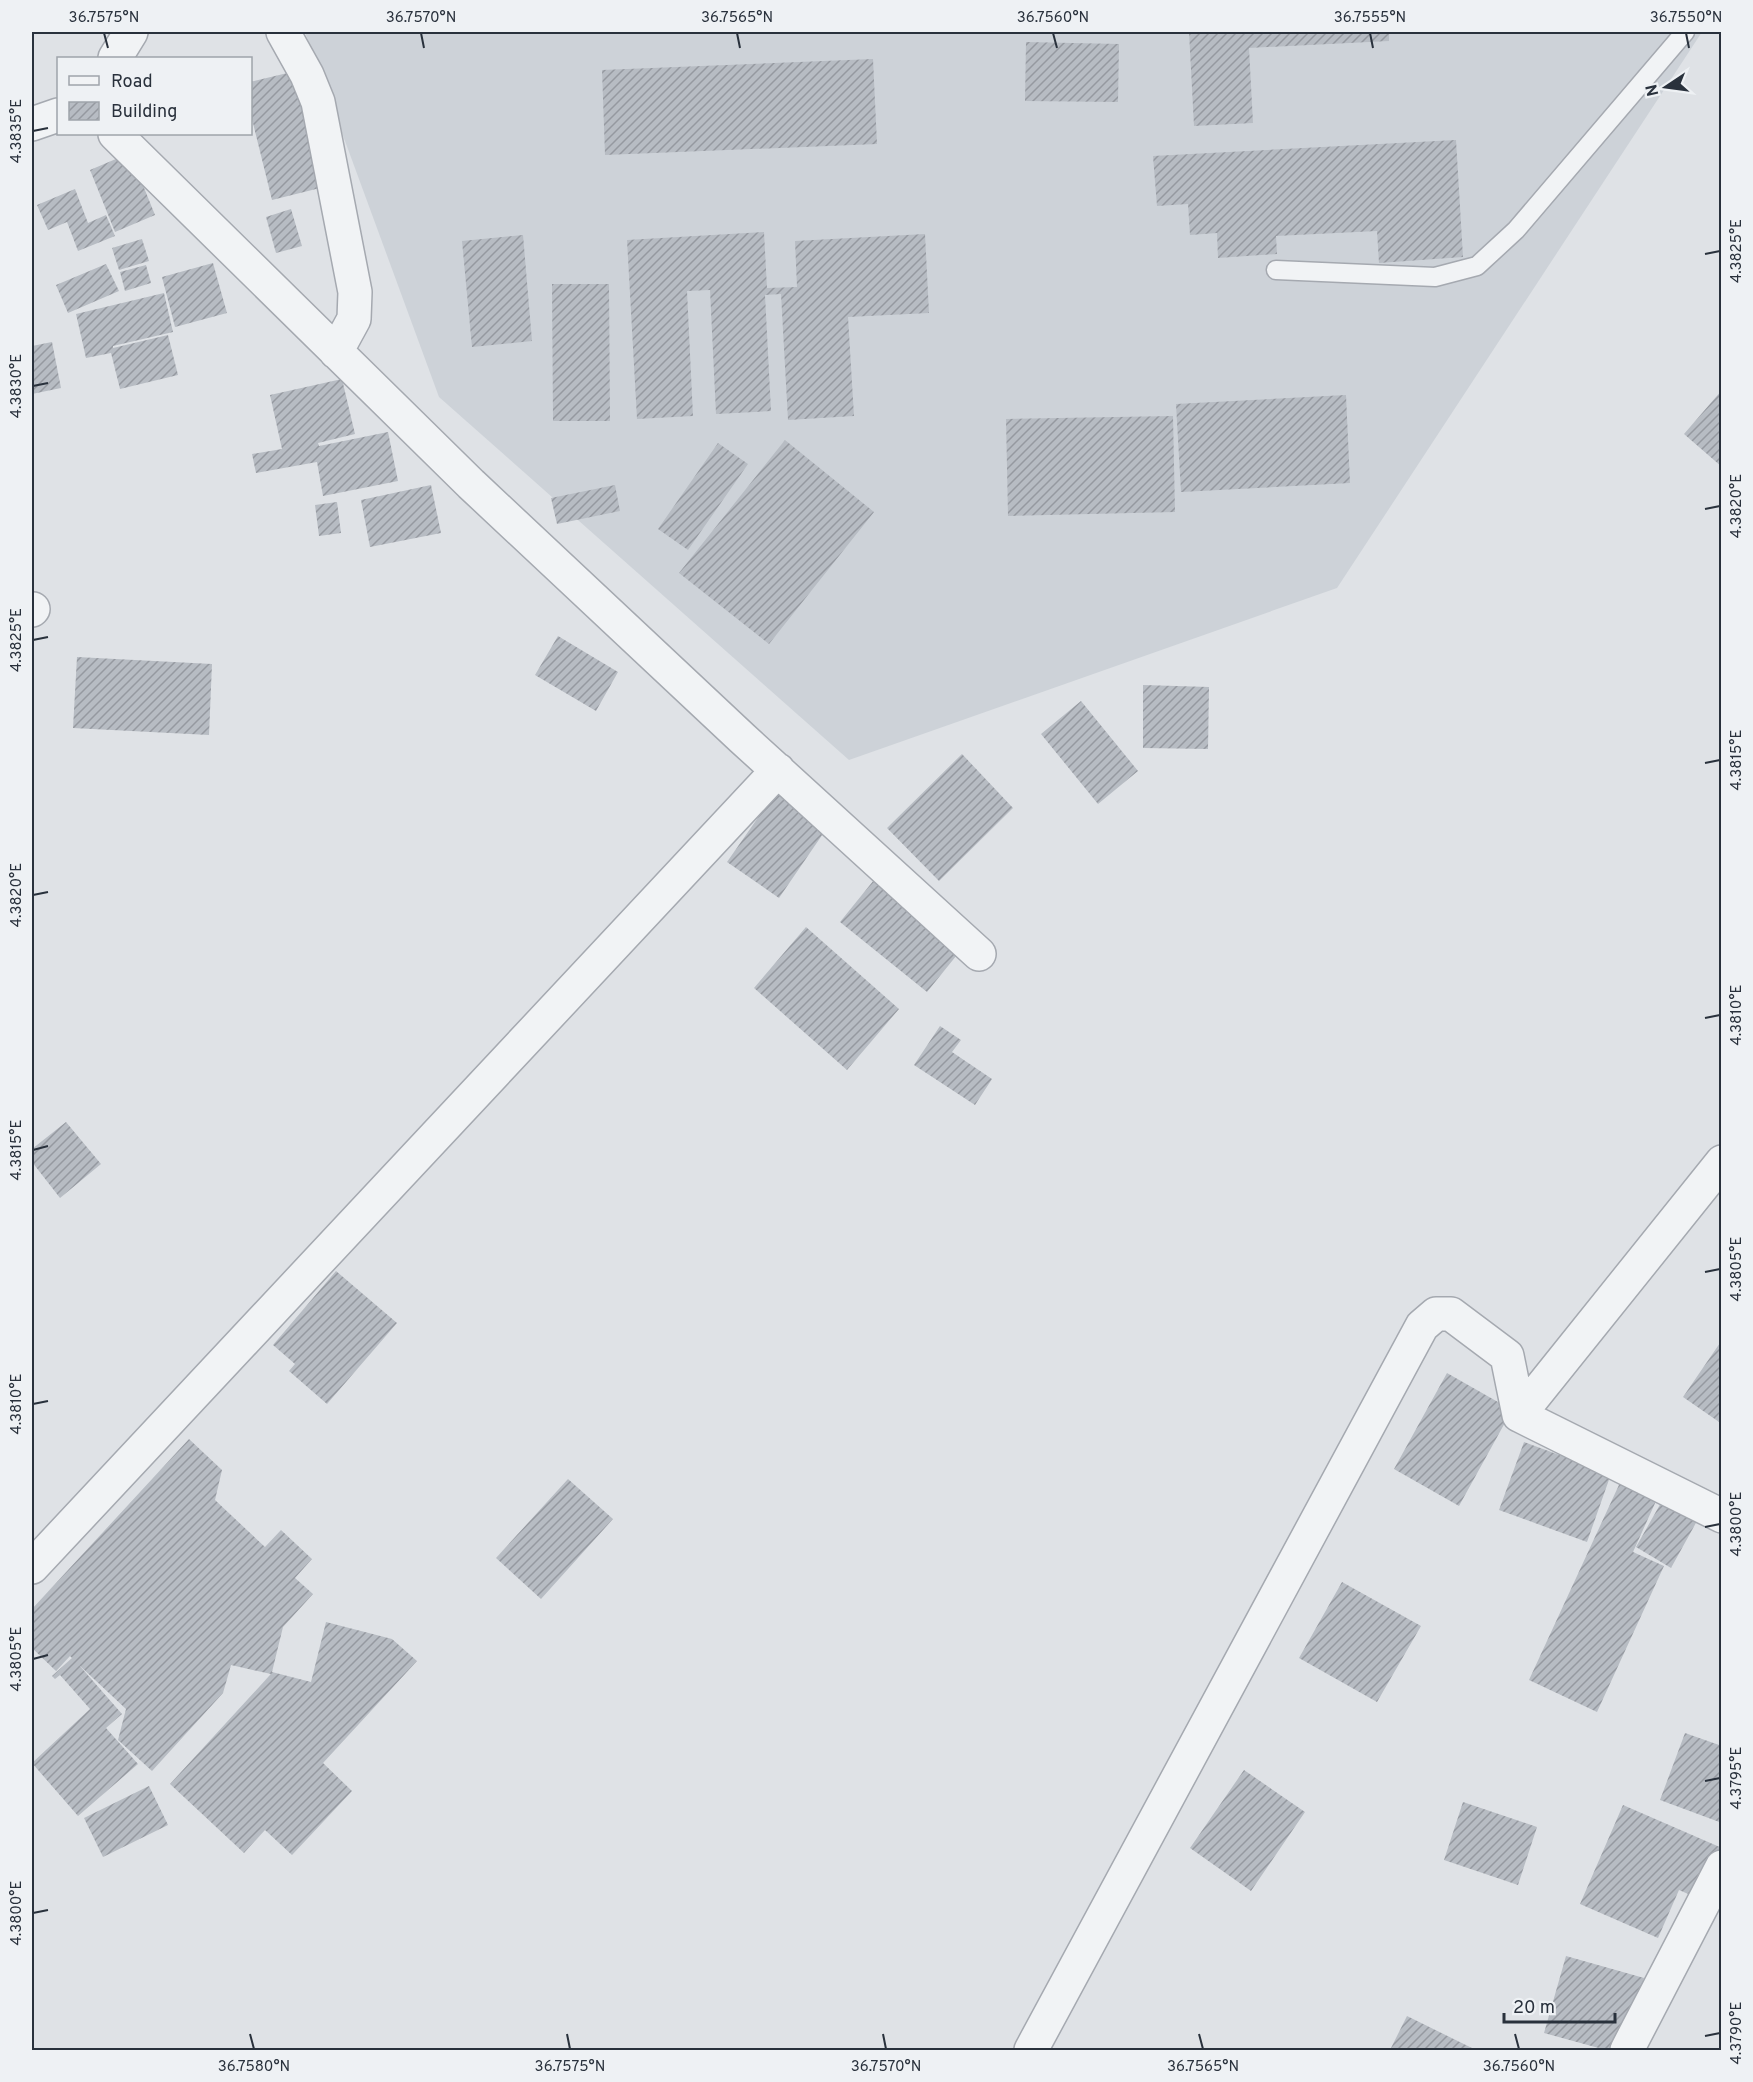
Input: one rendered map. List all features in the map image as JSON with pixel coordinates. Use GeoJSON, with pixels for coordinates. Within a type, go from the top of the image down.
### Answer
{"type":"FeatureCollection","features":[{"type":"Feature","properties":{"kind":"street"},"geometry":{"type":"LineString","coordinates":[[116,57],[131,32]]}},
{"type":"Feature","properties":{"kind":"street"},"geometry":{"type":"LineString","coordinates":[[283,32],[307,75],[318,102],[355,292],[354,318],[336,352]]}},
{"type":"Feature","properties":{"kind":"street"},"geometry":{"type":"LineString","coordinates":[[32,124],[57,115]]}},
{"type":"Feature","properties":{"kind":"street"},"geometry":{"type":"LineString","coordinates":[[116,135],[471,484],[979,954]]}},
{"type":"Feature","properties":{"kind":"street"},"geometry":{"type":"LineString","coordinates":[[32,1567],[778,770]]}},
{"type":"Feature","properties":{"kind":"street"},"geometry":{"type":"LineString","coordinates":[[1519,1415],[1722,1162]]}},
{"type":"Feature","properties":{"kind":"street"},"geometry":{"type":"LineString","coordinates":[[1031,2050],[1422,1326],[1436,1314],[1451,1314],[1507,1356],[1519,1415]]}},
{"type":"Feature","properties":{"kind":"street"},"geometry":{"type":"LineString","coordinates":[[1519,1415],[1722,1516]]}},
{"type":"Feature","properties":{"kind":"street"},"geometry":{"type":"LineString","coordinates":[[1628,2050],[1722,1867]]}},
{"type":"Feature","properties":{"kind":"lane"},"geometry":{"type":"LineString","coordinates":[[1276,270],[1435,277],[1477,266],[1516,230],[1685,32]]}},
{"type":"Feature","properties":{"kind":"shaded area"},"geometry":{"type":"Polygon","coordinates":[[[305,32],[1702,32],[1337,588],[849,760],[439,397],[305,32]]]}},
{"type":"Feature","properties":{"kind":"building"},"geometry":{"type":"Polygon","coordinates":[[[1189,32],[1389,32],[1389,41],[1249,48],[1253,123],[1194,126],[1189,32]]]}},
{"type":"Feature","properties":{"kind":"building"},"geometry":{"type":"Polygon","coordinates":[[[1026,42],[1119,44],[1118,102],[1025,101],[1026,42]]]}},
{"type":"Feature","properties":{"kind":"building"},"geometry":{"type":"Polygon","coordinates":[[[873,59],[877,144],[605,155],[602,70],[873,59]]]}},
{"type":"Feature","properties":{"kind":"building"},"geometry":{"type":"Polygon","coordinates":[[[300,70],[328,186],[272,200],[252,119],[252,82],[300,70]]]}},
{"type":"Feature","properties":{"kind":"building"},"geometry":{"type":"Polygon","coordinates":[[[1456,140],[1463,257],[1379,263],[1377,231],[1276,236],[1277,254],[1218,258],[1217,233],[1190,235],[1188,204],[1157,206],[1153,156],[1456,140]]]}},
{"type":"Feature","properties":{"kind":"building"},"geometry":{"type":"Polygon","coordinates":[[[130,153],[155,215],[115,232],[90,170],[130,153]]]}},
{"type":"Feature","properties":{"kind":"building"},"geometry":{"type":"Polygon","coordinates":[[[75,189],[88,223],[106,215],[115,236],[78,251],[67,222],[48,230],[37,205],[75,189]]]}},
{"type":"Feature","properties":{"kind":"building"},"geometry":{"type":"Polygon","coordinates":[[[291,209],[302,246],[276,253],[266,217],[291,209]]]}},
{"type":"Feature","properties":{"kind":"building"},"geometry":{"type":"Polygon","coordinates":[[[764,232],[767,288],[797,287],[795,241],[925,234],[929,313],[848,317],[854,416],[788,420],[781,294],[765,295],[771,411],[716,414],[710,290],[687,291],[693,416],[637,419],[627,240],[764,232]]]}},
{"type":"Feature","properties":{"kind":"building"},"geometry":{"type":"Polygon","coordinates":[[[523,235],[532,341],[472,347],[462,241],[523,235]]]}},
{"type":"Feature","properties":{"kind":"building"},"geometry":{"type":"Polygon","coordinates":[[[142,239],[149,261],[119,270],[112,248],[142,239]]]}},
{"type":"Feature","properties":{"kind":"building"},"geometry":{"type":"Polygon","coordinates":[[[213,263],[227,313],[175,327],[162,277],[213,263]]]}},
{"type":"Feature","properties":{"kind":"building"},"geometry":{"type":"Polygon","coordinates":[[[106,264],[119,291],[68,313],[56,285],[106,264]]]}},
{"type":"Feature","properties":{"kind":"building"},"geometry":{"type":"Polygon","coordinates":[[[146,265],[151,283],[125,291],[120,272],[146,265]]]}},
{"type":"Feature","properties":{"kind":"building"},"geometry":{"type":"Polygon","coordinates":[[[552,284],[609,284],[610,421],[553,421],[552,284]]]}},
{"type":"Feature","properties":{"kind":"building"},"geometry":{"type":"Polygon","coordinates":[[[164,293],[173,332],[113,346],[113,348],[168,335],[178,375],[120,389],[111,353],[86,358],[76,314],[164,293]]]}},
{"type":"Feature","properties":{"kind":"building"},"geometry":{"type":"Polygon","coordinates":[[[52,342],[61,388],[32,394],[32,346],[52,342]]]}},
{"type":"Feature","properties":{"kind":"building"},"geometry":{"type":"Polygon","coordinates":[[[342,379],[355,434],[318,443],[319,446],[388,432],[398,481],[323,496],[317,462],[256,473],[252,454],[282,449],[270,395],[342,379]]]}},
{"type":"Feature","properties":{"kind":"building"},"geometry":{"type":"Polygon","coordinates":[[[1722,390],[1722,467],[1684,434],[1722,390]]]}},
{"type":"Feature","properties":{"kind":"building"},"geometry":{"type":"Polygon","coordinates":[[[1346,395],[1350,483],[1181,492],[1176,404],[1346,395]]]}},
{"type":"Feature","properties":{"kind":"building"},"geometry":{"type":"Polygon","coordinates":[[[1173,416],[1175,512],[1008,516],[1006,419],[1173,416]]]}},
{"type":"Feature","properties":{"kind":"building"},"geometry":{"type":"Polygon","coordinates":[[[785,440],[874,512],[769,644],[679,573],[785,440]]]}},
{"type":"Feature","properties":{"kind":"building"},"geometry":{"type":"Polygon","coordinates":[[[718,443],[748,464],[688,550],[658,529],[718,443]]]}},
{"type":"Feature","properties":{"kind":"building"},"geometry":{"type":"Polygon","coordinates":[[[431,485],[441,533],[370,547],[361,500],[431,485]]]}},
{"type":"Feature","properties":{"kind":"building"},"geometry":{"type":"Polygon","coordinates":[[[615,485],[620,511],[557,524],[551,498],[615,485]]]}},
{"type":"Feature","properties":{"kind":"building"},"geometry":{"type":"Polygon","coordinates":[[[337,502],[341,533],[319,536],[315,505],[337,502]]]}},
{"type":"Feature","properties":{"kind":"building"},"geometry":{"type":"Polygon","coordinates":[[[558,636],[618,672],[596,711],[535,675],[558,636]]]}},
{"type":"Feature","properties":{"kind":"building"},"geometry":{"type":"Polygon","coordinates":[[[77,657],[212,664],[209,735],[73,728],[77,657]]]}},
{"type":"Feature","properties":{"kind":"building"},"geometry":{"type":"Polygon","coordinates":[[[1143,685],[1209,687],[1208,749],[1143,748],[1143,685]]]}},
{"type":"Feature","properties":{"kind":"building"},"geometry":{"type":"Polygon","coordinates":[[[1081,701],[1138,771],[1098,804],[1041,734],[1081,701]]]}},
{"type":"Feature","properties":{"kind":"building"},"geometry":{"type":"Polygon","coordinates":[[[962,754],[1013,808],[939,881],[887,828],[962,754]]]}},
{"type":"Feature","properties":{"kind":"building"},"geometry":{"type":"Polygon","coordinates":[[[789,773],[840,809],[779,898],[727,862],[789,773]]]}},
{"type":"Feature","properties":{"kind":"building"},"geometry":{"type":"Polygon","coordinates":[[[878,875],[965,945],[927,992],[840,922],[878,875]]]}},
{"type":"Feature","properties":{"kind":"building"},"geometry":{"type":"Polygon","coordinates":[[[806,927],[899,1009],[847,1070],[754,988],[806,927]]]}},
{"type":"Feature","properties":{"kind":"building"},"geometry":{"type":"Polygon","coordinates":[[[940,1026],[961,1040],[952,1052],[992,1079],[975,1105],[914,1065],[940,1026]]]}},
{"type":"Feature","properties":{"kind":"building"},"geometry":{"type":"Polygon","coordinates":[[[66,1122],[101,1164],[60,1198],[32,1162],[32,1149],[66,1122]]]}},
{"type":"Feature","properties":{"kind":"building"},"geometry":{"type":"Polygon","coordinates":[[[336,1271],[397,1323],[327,1404],[289,1371],[295,1364],[273,1345],[336,1271]]]}},
{"type":"Feature","properties":{"kind":"building"},"geometry":{"type":"Polygon","coordinates":[[[1722,1340],[1722,1424],[1683,1397],[1722,1340]]]}},
{"type":"Feature","properties":{"kind":"building"},"geometry":{"type":"Polygon","coordinates":[[[1447,1373],[1512,1410],[1459,1506],[1394,1469],[1447,1373]]]}},
{"type":"Feature","properties":{"kind":"building"},"geometry":{"type":"Polygon","coordinates":[[[189,1439],[222,1470],[215,1500],[265,1547],[281,1530],[312,1559],[295,1578],[313,1594],[283,1627],[272,1672],[311,1682],[326,1622],[392,1639],[417,1661],[323,1763],[352,1791],[292,1855],[265,1830],[244,1853],[170,1784],[271,1674],[231,1665],[223,1693],[152,1771],[118,1740],[126,1709],[79,1665],[122,1714],[106,1728],[138,1764],[78,1816],[32,1763],[90,1709],[60,1675],[55,1679],[52,1676],[72,1658],[70,1656],[56,1671],[32,1648],[32,1609],[189,1439]]]}},
{"type":"Feature","properties":{"kind":"building"},"geometry":{"type":"Polygon","coordinates":[[[1524,1442],[1611,1474],[1587,1542],[1499,1510],[1524,1442]]]}},
{"type":"Feature","properties":{"kind":"building"},"geometry":{"type":"Polygon","coordinates":[[[1624,1474],[1661,1490],[1633,1552],[1664,1566],[1597,1712],[1529,1680],[1624,1474]]]}},
{"type":"Feature","properties":{"kind":"building"},"geometry":{"type":"Polygon","coordinates":[[[568,1479],[613,1519],[541,1599],[496,1558],[568,1479]]]}},
{"type":"Feature","properties":{"kind":"building"},"geometry":{"type":"Polygon","coordinates":[[[1662,1501],[1697,1521],[1671,1568],[1636,1547],[1662,1501]]]}},
{"type":"Feature","properties":{"kind":"building"},"geometry":{"type":"Polygon","coordinates":[[[1342,1582],[1421,1626],[1377,1702],[1299,1658],[1342,1582]]]}},
{"type":"Feature","properties":{"kind":"building"},"geometry":{"type":"Polygon","coordinates":[[[1685,1733],[1722,1746],[1722,1823],[1660,1800],[1685,1733]]]}},
{"type":"Feature","properties":{"kind":"building"},"geometry":{"type":"Polygon","coordinates":[[[1244,1770],[1305,1812],[1251,1891],[1190,1848],[1244,1770]]]}},
{"type":"Feature","properties":{"kind":"building"},"geometry":{"type":"Polygon","coordinates":[[[149,1786],[168,1825],[103,1857],[84,1818],[149,1786]]]}},
{"type":"Feature","properties":{"kind":"building"},"geometry":{"type":"Polygon","coordinates":[[[1463,1802],[1537,1827],[1518,1885],[1444,1860],[1463,1802]]]}},
{"type":"Feature","properties":{"kind":"building"},"geometry":{"type":"Polygon","coordinates":[[[1623,1805],[1722,1848],[1722,1855],[1702,1900],[1679,1890],[1658,1938],[1580,1904],[1623,1805]]]}},
{"type":"Feature","properties":{"kind":"building"},"geometry":{"type":"Polygon","coordinates":[[[1566,1956],[1644,1978],[1623,2050],[1606,2050],[1544,2033],[1566,1956]]]}},
{"type":"Feature","properties":{"kind":"building"},"geometry":{"type":"Polygon","coordinates":[[[1407,2016],[1476,2050],[1390,2050],[1407,2016]]]}}]}
